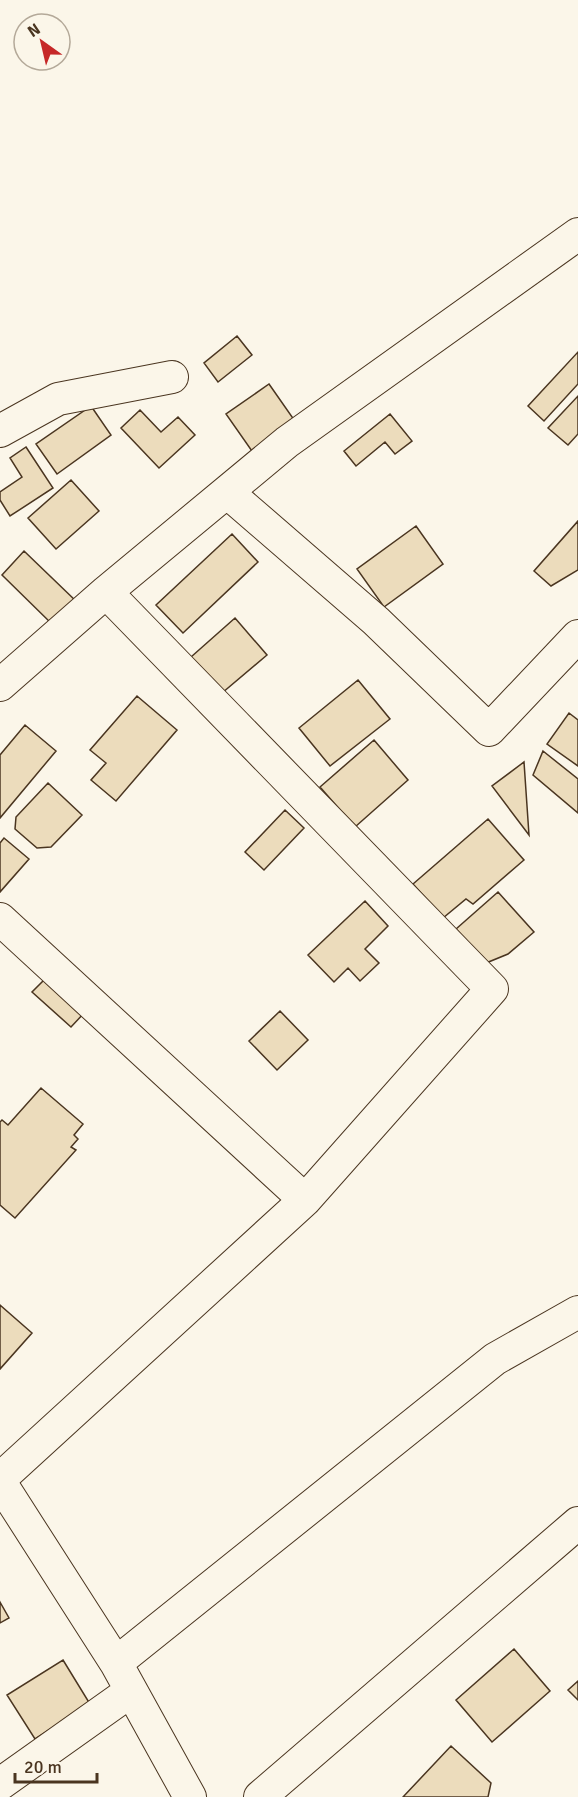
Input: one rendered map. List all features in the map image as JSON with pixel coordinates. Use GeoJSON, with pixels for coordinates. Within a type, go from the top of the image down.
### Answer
{"type":"FeatureCollection","features":[{"type":"Feature","properties":{"kind":"street"},"geometry":{"type":"LineString","coordinates":[[0,685],[105,592],[287,442],[578,234]]}},
{"type":"Feature","properties":{"kind":"street"},"geometry":{"type":"LineString","coordinates":[[0,431],[58,399],[172,377]]}},
{"type":"Feature","properties":{"kind":"street"},"geometry":{"type":"LineString","coordinates":[[227,492],[376,621],[489,730],[578,636]]}},
{"type":"Feature","properties":{"kind":"street"},"geometry":{"type":"LineString","coordinates":[[105,592],[492,989],[304,1200],[2,1490],[116,1664],[190,1797]]}},
{"type":"Feature","properties":{"kind":"street"},"geometry":{"type":"LineString","coordinates":[[0,919],[304,1200]]}},
{"type":"Feature","properties":{"kind":"street"},"geometry":{"type":"LineString","coordinates":[[116,1664],[495,1359],[578,1312]]}},
{"type":"Feature","properties":{"kind":"street"},"geometry":{"type":"LineString","coordinates":[[260,1797],[578,1523]]}},
{"type":"Feature","properties":{"kind":"street"},"geometry":{"type":"LineString","coordinates":[[0,1784],[131,1691]]}},
{"type":"Feature","properties":{"kind":"building"},"geometry":{"type":"Polygon","coordinates":[[[237,336],[252,355],[218,382],[204,363],[237,336]]]}},
{"type":"Feature","properties":{"kind":"building"},"geometry":{"type":"Polygon","coordinates":[[[578,352],[578,384],[544,421],[528,406],[578,352]]]}},
{"type":"Feature","properties":{"kind":"building"},"geometry":{"type":"Polygon","coordinates":[[[269,384],[297,424],[254,454],[226,414],[269,384]]]}},
{"type":"Feature","properties":{"kind":"building"},"geometry":{"type":"Polygon","coordinates":[[[578,396],[578,434],[568,445],[548,428],[578,396]]]}},
{"type":"Feature","properties":{"kind":"building"},"geometry":{"type":"Polygon","coordinates":[[[91,406],[111,435],[57,474],[36,444],[91,406]]]}},
{"type":"Feature","properties":{"kind":"building"},"geometry":{"type":"Polygon","coordinates":[[[140,410],[161,432],[178,417],[195,435],[159,468],[121,428],[140,410]]]}},
{"type":"Feature","properties":{"kind":"building"},"geometry":{"type":"Polygon","coordinates":[[[390,414],[412,441],[395,454],[385,442],[356,466],[344,451],[390,414]]]}},
{"type":"Feature","properties":{"kind":"building"},"geometry":{"type":"Polygon","coordinates":[[[26,447],[53,488],[10,516],[0,500],[0,492],[22,477],[10,458],[26,447]]]}},
{"type":"Feature","properties":{"kind":"building"},"geometry":{"type":"Polygon","coordinates":[[[71,480],[99,511],[56,549],[28,518],[71,480]]]}},
{"type":"Feature","properties":{"kind":"building"},"geometry":{"type":"Polygon","coordinates":[[[578,521],[578,570],[551,586],[534,571],[578,521]]]}},
{"type":"Feature","properties":{"kind":"building"},"geometry":{"type":"Polygon","coordinates":[[[416,526],[443,564],[384,607],[357,569],[416,526]]]}},
{"type":"Feature","properties":{"kind":"building"},"geometry":{"type":"Polygon","coordinates":[[[232,534],[258,562],[183,633],[156,605],[232,534]]]}},
{"type":"Feature","properties":{"kind":"building"},"geometry":{"type":"Polygon","coordinates":[[[24,551],[78,603],[55,627],[2,575],[24,551]]]}},
{"type":"Feature","properties":{"kind":"building"},"geometry":{"type":"Polygon","coordinates":[[[235,618],[267,655],[222,693],[191,657],[235,618]]]}},
{"type":"Feature","properties":{"kind":"building"},"geometry":{"type":"Polygon","coordinates":[[[358,680],[390,719],[330,766],[299,728],[358,680]]]}},
{"type":"Feature","properties":{"kind":"building"},"geometry":{"type":"Polygon","coordinates":[[[137,696],[177,730],[116,801],[91,780],[106,763],[90,750],[137,696]]]}},
{"type":"Feature","properties":{"kind":"building"},"geometry":{"type":"Polygon","coordinates":[[[569,713],[578,720],[578,766],[547,744],[569,713]]]}},
{"type":"Feature","properties":{"kind":"building"},"geometry":{"type":"Polygon","coordinates":[[[25,725],[56,751],[0,818],[0,755],[25,725]]]}},
{"type":"Feature","properties":{"kind":"building"},"geometry":{"type":"Polygon","coordinates":[[[374,740],[408,780],[355,827],[320,787],[374,740]]]}},
{"type":"Feature","properties":{"kind":"building"},"geometry":{"type":"Polygon","coordinates":[[[543,751],[578,779],[578,813],[533,775],[543,751]]]}},
{"type":"Feature","properties":{"kind":"building"},"geometry":{"type":"Polygon","coordinates":[[[524,762],[529,835],[492,786],[524,762]]]}},
{"type":"Feature","properties":{"kind":"building"},"geometry":{"type":"Polygon","coordinates":[[[48,783],[82,815],[51,847],[37,848],[15,829],[16,817],[48,783]]]}},
{"type":"Feature","properties":{"kind":"building"},"geometry":{"type":"Polygon","coordinates":[[[285,810],[304,828],[264,870],[245,852],[285,810]]]}},
{"type":"Feature","properties":{"kind":"building"},"geometry":{"type":"Polygon","coordinates":[[[488,819],[524,860],[473,904],[466,899],[443,918],[413,884],[488,819]]]}},
{"type":"Feature","properties":{"kind":"building"},"geometry":{"type":"Polygon","coordinates":[[[4,838],[29,859],[0,892],[0,843],[4,838]]]}},
{"type":"Feature","properties":{"kind":"building"},"geometry":{"type":"Polygon","coordinates":[[[498,892],[534,932],[508,954],[486,963],[456,929],[498,892]]]}},
{"type":"Feature","properties":{"kind":"building"},"geometry":{"type":"Polygon","coordinates":[[[365,901],[388,926],[365,949],[379,963],[360,981],[348,968],[334,982],[308,955],[365,901]]]}},
{"type":"Feature","properties":{"kind":"building"},"geometry":{"type":"Polygon","coordinates":[[[47,977],[85,1012],[71,1027],[32,992],[47,977]]]}},
{"type":"Feature","properties":{"kind":"building"},"geometry":{"type":"Polygon","coordinates":[[[280,1011],[308,1040],[277,1070],[249,1041],[280,1011]]]}},
{"type":"Feature","properties":{"kind":"building"},"geometry":{"type":"Polygon","coordinates":[[[41,1088],[83,1124],[74,1135],[78,1139],[71,1147],[76,1150],[15,1218],[0,1205],[0,1122],[2,1120],[8,1125],[41,1088]]]}},
{"type":"Feature","properties":{"kind":"building"},"geometry":{"type":"Polygon","coordinates":[[[0,1305],[32,1333],[0,1369],[0,1305]]]}},
{"type":"Feature","properties":{"kind":"building"},"geometry":{"type":"Polygon","coordinates":[[[0,1602],[9,1618],[0,1623],[0,1602]]]}},
{"type":"Feature","properties":{"kind":"building"},"geometry":{"type":"Polygon","coordinates":[[[514,1649],[550,1691],[492,1742],[456,1700],[514,1649]]]}},
{"type":"Feature","properties":{"kind":"building"},"geometry":{"type":"Polygon","coordinates":[[[63,1660],[90,1704],[35,1739],[7,1695],[63,1660]]]}},
{"type":"Feature","properties":{"kind":"building"},"geometry":{"type":"Polygon","coordinates":[[[578,1681],[578,1700],[568,1690],[578,1681]]]}},
{"type":"Feature","properties":{"kind":"building"},"geometry":{"type":"Polygon","coordinates":[[[451,1746],[491,1783],[488,1797],[403,1797],[451,1746]]]}}]}
